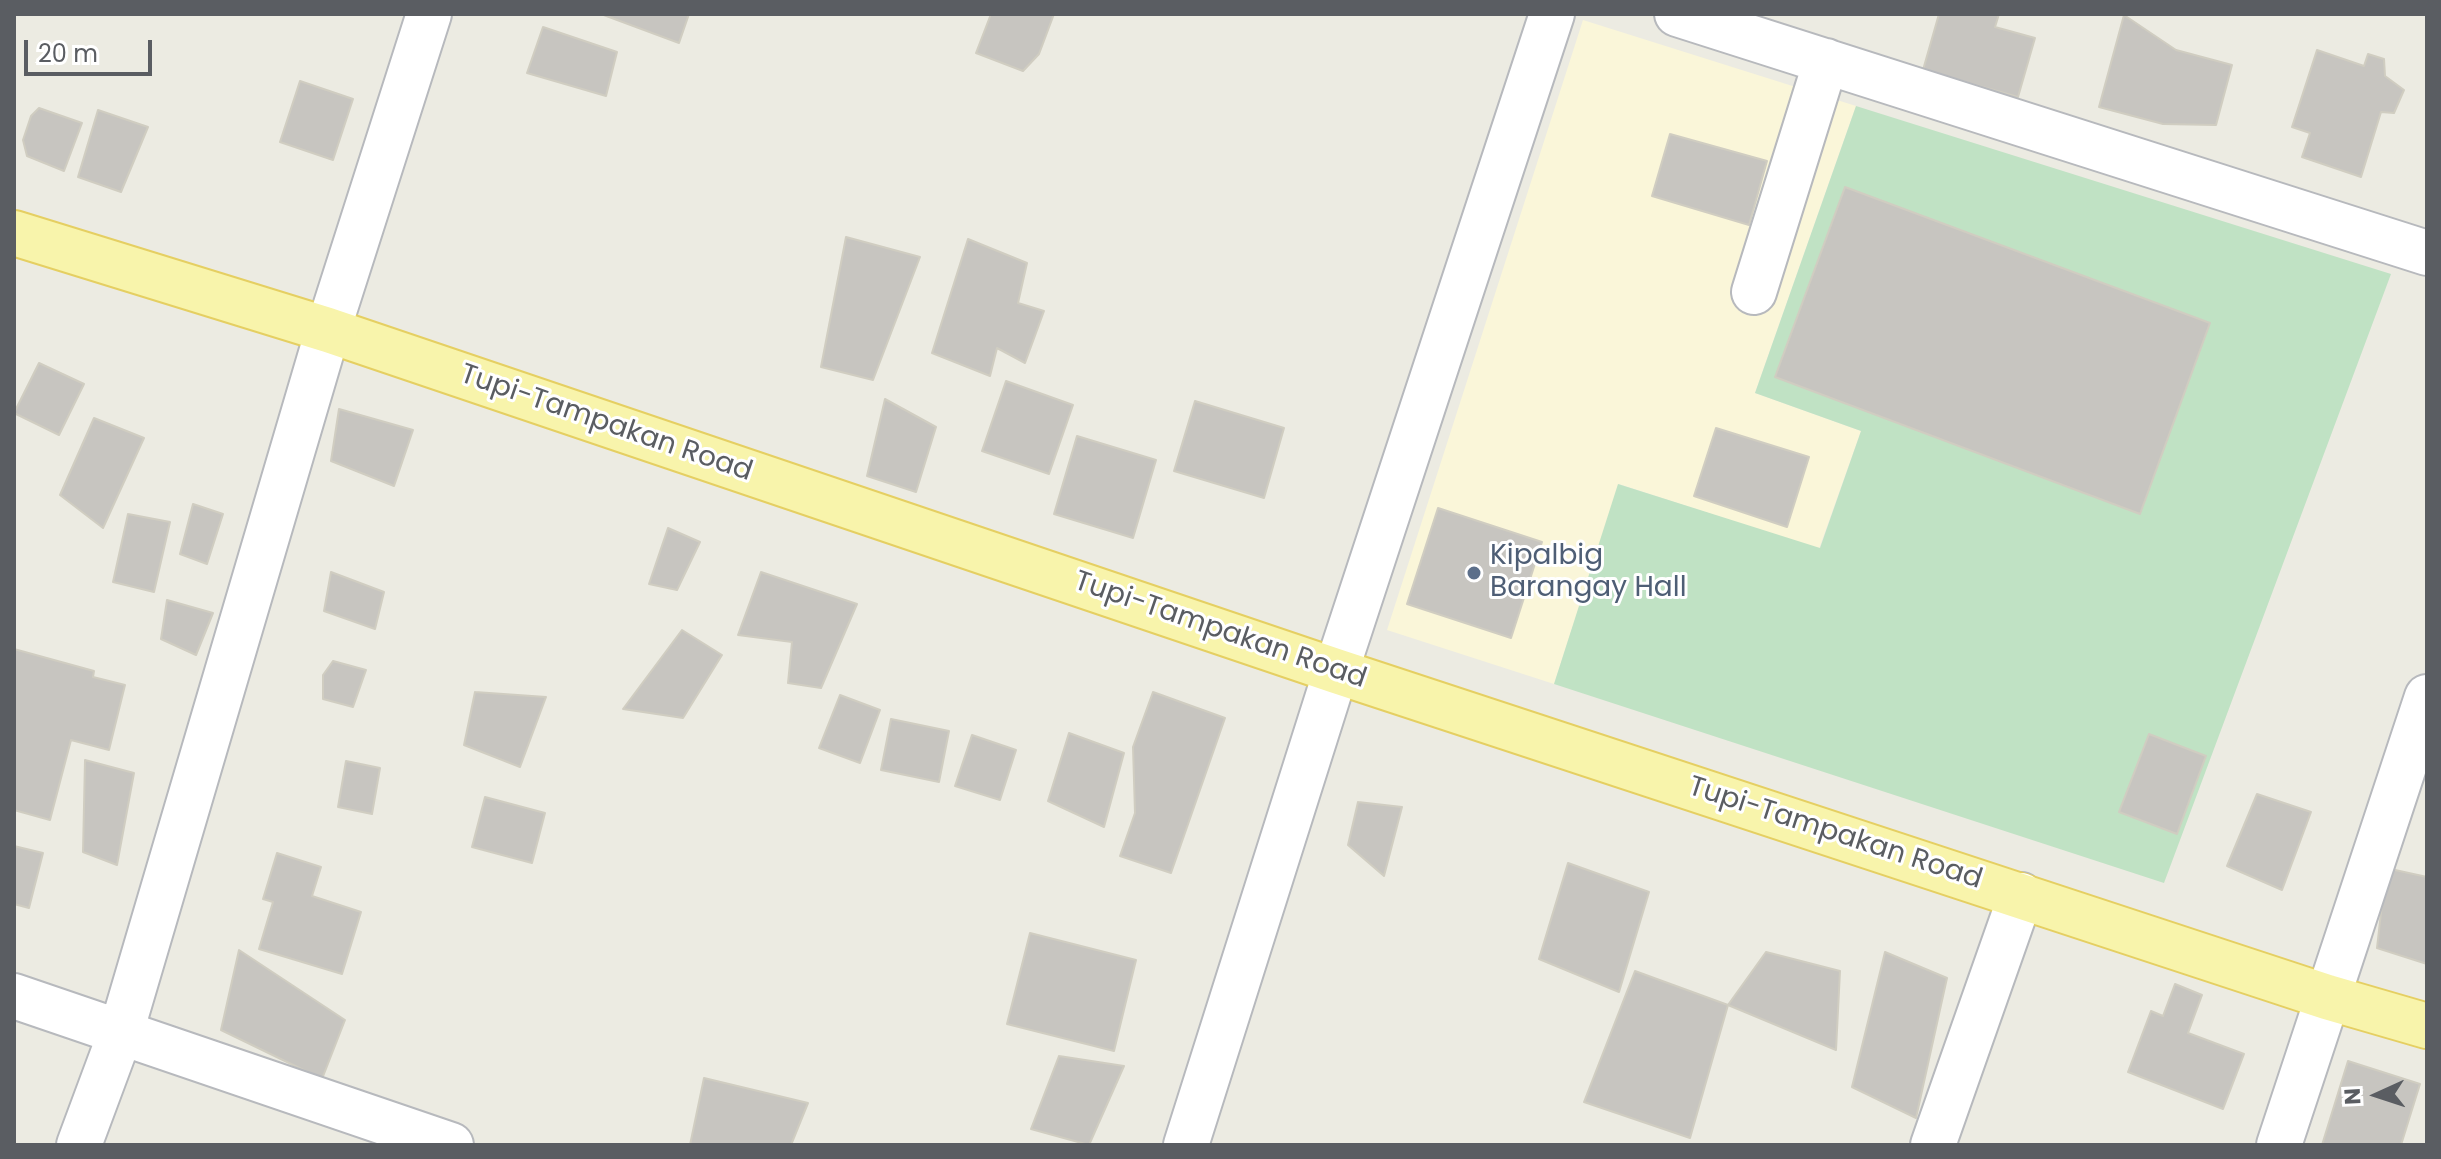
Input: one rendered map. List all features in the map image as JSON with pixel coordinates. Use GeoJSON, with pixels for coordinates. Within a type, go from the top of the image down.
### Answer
{"type":"FeatureCollection","features":[{"type":"Feature","properties":{"kind":"main road","name":"Tupi-Tampakan Road"},"geometry":{"type":"LineString","coordinates":[[14,233],[328,330],[1336,671],[2327,997],[2427,1026]]}},
{"type":"Feature","properties":{"kind":"street"},"geometry":{"type":"LineString","coordinates":[[79,1145],[121,1032],[328,330],[429,14]]}},
{"type":"Feature","properties":{"kind":"street"},"geometry":{"type":"LineString","coordinates":[[1186,1145],[1336,671],[1552,14]]}},
{"type":"Feature","properties":{"kind":"street"},"geometry":{"type":"LineString","coordinates":[[1677,14],[2427,253]]}},
{"type":"Feature","properties":{"kind":"street"},"geometry":{"type":"LineString","coordinates":[[1754,292],[1826,61]]}},
{"type":"Feature","properties":{"kind":"street"},"geometry":{"type":"LineString","coordinates":[[2279,1145],[2427,697]]}},
{"type":"Feature","properties":{"kind":"street"},"geometry":{"type":"LineString","coordinates":[[1933,1145],[2021,895]]}},
{"type":"Feature","properties":{"kind":"street"},"geometry":{"type":"LineString","coordinates":[[14,996],[451,1145]]}},
{"type":"Feature","properties":{"kind":"shaded area"},"geometry":{"type":"Polygon","coordinates":[[[1583,20],[1856,106],[1755,393],[1861,431],[1819,549],[1619,484],[1554,684],[1387,630],[1583,20]]]}},
{"type":"Feature","properties":{"kind":"green space"},"geometry":{"type":"Polygon","coordinates":[[[1856,106],[2391,274],[2164,883],[1554,684],[1618,484],[1820,548],[1861,431],[1755,393],[1856,106]]]}},
{"type":"Feature","properties":{"kind":"building"},"geometry":{"type":"Polygon","coordinates":[[[601,14],[689,14],[679,43],[601,14]]]}},
{"type":"Feature","properties":{"kind":"building"},"geometry":{"type":"Polygon","coordinates":[[[991,14],[1054,14],[1039,54],[1023,71],[976,53],[991,14]]]}},
{"type":"Feature","properties":{"kind":"building"},"geometry":{"type":"Polygon","coordinates":[[[1939,14],[1999,14],[1995,27],[2035,38],[2018,97],[1923,70],[1939,14]]]}},
{"type":"Feature","properties":{"kind":"building"},"geometry":{"type":"Polygon","coordinates":[[[2124,15],[2176,50],[2232,65],[2216,125],[2163,124],[2099,107],[2124,15]]]}},
{"type":"Feature","properties":{"kind":"building"},"geometry":{"type":"Polygon","coordinates":[[[543,27],[617,52],[606,96],[527,73],[543,27]]]}},
{"type":"Feature","properties":{"kind":"building"},"geometry":{"type":"Polygon","coordinates":[[[2317,50],[2364,66],[2368,54],[2384,59],[2385,76],[2404,90],[2394,113],[2381,112],[2361,177],[2302,157],[2310,133],[2292,127],[2317,50]]]}},
{"type":"Feature","properties":{"kind":"building"},"geometry":{"type":"Polygon","coordinates":[[[300,81],[353,99],[333,160],[280,142],[300,81]]]}},
{"type":"Feature","properties":{"kind":"building"},"geometry":{"type":"Polygon","coordinates":[[[39,108],[82,123],[64,171],[27,156],[23,140],[31,116],[39,108]]]}},
{"type":"Feature","properties":{"kind":"building"},"geometry":{"type":"Polygon","coordinates":[[[98,110],[148,127],[121,192],[78,177],[98,110]]]}},
{"type":"Feature","properties":{"kind":"building"},"geometry":{"type":"Polygon","coordinates":[[[1670,134],[1767,161],[1749,225],[1652,196],[1670,134]]]}},
{"type":"Feature","properties":{"kind":"building"},"geometry":{"type":"Polygon","coordinates":[[[1845,187],[2210,323],[2140,514],[1775,377],[1845,187]]]}},
{"type":"Feature","properties":{"kind":"building"},"geometry":{"type":"Polygon","coordinates":[[[846,237],[920,257],[873,380],[821,367],[846,237]]]}},
{"type":"Feature","properties":{"kind":"building"},"geometry":{"type":"Polygon","coordinates":[[[968,239],[1027,263],[1018,303],[1044,311],[1025,363],[997,348],[990,376],[932,353],[968,239]]]}},
{"type":"Feature","properties":{"kind":"building"},"geometry":{"type":"Polygon","coordinates":[[[39,363],[84,384],[59,435],[14,413],[39,363]]]}},
{"type":"Feature","properties":{"kind":"building"},"geometry":{"type":"Polygon","coordinates":[[[1006,381],[1073,405],[1049,474],[982,451],[1006,381]]]}},
{"type":"Feature","properties":{"kind":"building"},"geometry":{"type":"Polygon","coordinates":[[[885,399],[936,427],[916,492],[867,476],[885,399]]]}},
{"type":"Feature","properties":{"kind":"building"},"geometry":{"type":"Polygon","coordinates":[[[1195,401],[1284,428],[1264,498],[1174,471],[1195,401]]]}},
{"type":"Feature","properties":{"kind":"building"},"geometry":{"type":"Polygon","coordinates":[[[339,409],[413,430],[394,486],[331,461],[339,409]]]}},
{"type":"Feature","properties":{"kind":"building"},"geometry":{"type":"Polygon","coordinates":[[[94,418],[144,438],[103,528],[60,495],[94,418]]]}},
{"type":"Feature","properties":{"kind":"building"},"geometry":{"type":"Polygon","coordinates":[[[1716,428],[1809,457],[1787,527],[1694,496],[1716,428]]]}},
{"type":"Feature","properties":{"kind":"building"},"geometry":{"type":"Polygon","coordinates":[[[1077,436],[1156,460],[1133,538],[1054,514],[1077,436]]]}},
{"type":"Feature","properties":{"kind":"building"},"geometry":{"type":"Polygon","coordinates":[[[193,504],[223,514],[207,564],[180,554],[193,504]]]}},
{"type":"Feature","properties":{"kind":"building","name":"Kipalbig Barangay Hall"},"geometry":{"type":"Polygon","coordinates":[[[1438,508],[1542,542],[1511,638],[1407,604],[1438,508]]]}},
{"type":"Feature","properties":{"kind":"building"},"geometry":{"type":"Polygon","coordinates":[[[128,514],[170,522],[154,592],[113,582],[128,514]]]}},
{"type":"Feature","properties":{"kind":"building"},"geometry":{"type":"Polygon","coordinates":[[[668,528],[700,542],[677,590],[649,584],[668,528]]]}},
{"type":"Feature","properties":{"kind":"building"},"geometry":{"type":"Polygon","coordinates":[[[331,572],[384,592],[375,629],[324,611],[331,572]]]}},
{"type":"Feature","properties":{"kind":"building"},"geometry":{"type":"Polygon","coordinates":[[[761,572],[857,604],[821,688],[788,683],[792,642],[738,635],[761,572]]]}},
{"type":"Feature","properties":{"kind":"building"},"geometry":{"type":"Polygon","coordinates":[[[167,600],[213,613],[196,655],[161,639],[167,600]]]}},
{"type":"Feature","properties":{"kind":"building"},"geometry":{"type":"Polygon","coordinates":[[[682,630],[722,655],[683,718],[623,709],[682,630]]]}},
{"type":"Feature","properties":{"kind":"building"},"geometry":{"type":"Polygon","coordinates":[[[14,649],[94,671],[93,677],[125,685],[109,750],[71,740],[50,820],[14,810],[14,649]]]}},
{"type":"Feature","properties":{"kind":"building"},"geometry":{"type":"Polygon","coordinates":[[[333,661],[366,670],[353,707],[323,699],[323,675],[333,661]]]}},
{"type":"Feature","properties":{"kind":"building"},"geometry":{"type":"Polygon","coordinates":[[[475,692],[546,697],[520,767],[464,745],[475,692]]]}},
{"type":"Feature","properties":{"kind":"building"},"geometry":{"type":"Polygon","coordinates":[[[1153,692],[1225,718],[1171,873],[1120,856],[1135,813],[1133,747],[1153,692]]]}},
{"type":"Feature","properties":{"kind":"building"},"geometry":{"type":"Polygon","coordinates":[[[840,695],[880,710],[860,763],[819,748],[840,695]]]}},
{"type":"Feature","properties":{"kind":"building"},"geometry":{"type":"Polygon","coordinates":[[[891,719],[949,731],[939,782],[881,770],[891,719]]]}},
{"type":"Feature","properties":{"kind":"building"},"geometry":{"type":"Polygon","coordinates":[[[1069,733],[1124,753],[1104,827],[1048,801],[1069,733]]]}},
{"type":"Feature","properties":{"kind":"building"},"geometry":{"type":"Polygon","coordinates":[[[2149,734],[2206,756],[2177,834],[2119,812],[2149,734]]]}},
{"type":"Feature","properties":{"kind":"building"},"geometry":{"type":"Polygon","coordinates":[[[972,735],[1016,750],[1000,800],[955,786],[972,735]]]}},
{"type":"Feature","properties":{"kind":"building"},"geometry":{"type":"Polygon","coordinates":[[[85,760],[134,773],[117,865],[83,852],[85,760]]]}},
{"type":"Feature","properties":{"kind":"building"},"geometry":{"type":"Polygon","coordinates":[[[346,761],[380,768],[372,814],[338,807],[346,761]]]}},
{"type":"Feature","properties":{"kind":"building"},"geometry":{"type":"Polygon","coordinates":[[[2257,794],[2311,812],[2282,890],[2227,866],[2257,794]]]}},
{"type":"Feature","properties":{"kind":"building"},"geometry":{"type":"Polygon","coordinates":[[[485,797],[545,813],[532,863],[472,847],[485,797]]]}},
{"type":"Feature","properties":{"kind":"building"},"geometry":{"type":"Polygon","coordinates":[[[1358,802],[1402,807],[1384,876],[1348,845],[1358,802]]]}},
{"type":"Feature","properties":{"kind":"building"},"geometry":{"type":"Polygon","coordinates":[[[14,846],[43,853],[29,908],[14,904],[14,846]]]}},
{"type":"Feature","properties":{"kind":"building"},"geometry":{"type":"Polygon","coordinates":[[[277,853],[321,867],[312,896],[361,912],[342,974],[259,949],[273,902],[263,899],[277,853]]]}},
{"type":"Feature","properties":{"kind":"building"},"geometry":{"type":"Polygon","coordinates":[[[1568,863],[1649,892],[1619,992],[1539,959],[1568,863]]]}},
{"type":"Feature","properties":{"kind":"building"},"geometry":{"type":"Polygon","coordinates":[[[2386,868],[2427,877],[2427,964],[2377,948],[2386,868]]]}},
{"type":"Feature","properties":{"kind":"building"},"geometry":{"type":"Polygon","coordinates":[[[1030,933],[1136,960],[1114,1051],[1007,1024],[1030,933]]]}},
{"type":"Feature","properties":{"kind":"building"},"geometry":{"type":"Polygon","coordinates":[[[239,950],[345,1020],[322,1079],[221,1030],[239,950]]]}},
{"type":"Feature","properties":{"kind":"building"},"geometry":{"type":"Polygon","coordinates":[[[1766,952],[1840,971],[1836,1050],[1728,1005],[1766,952]]]}},
{"type":"Feature","properties":{"kind":"building"},"geometry":{"type":"Polygon","coordinates":[[[1885,952],[1947,978],[1916,1118],[1852,1087],[1885,952]]]}},
{"type":"Feature","properties":{"kind":"building"},"geometry":{"type":"Polygon","coordinates":[[[1635,971],[1728,1005],[1690,1138],[1584,1102],[1635,971]]]}},
{"type":"Feature","properties":{"kind":"building"},"geometry":{"type":"Polygon","coordinates":[[[2175,984],[2202,995],[2188,1033],[2244,1054],[2223,1109],[2128,1072],[2151,1011],[2163,1016],[2175,984]]]}},
{"type":"Feature","properties":{"kind":"building"},"geometry":{"type":"Polygon","coordinates":[[[1059,1056],[1124,1066],[1089,1145],[1031,1129],[1059,1056]]]}},
{"type":"Feature","properties":{"kind":"building"},"geometry":{"type":"Polygon","coordinates":[[[2348,1061],[2420,1084],[2401,1145],[2322,1145],[2348,1061]]]}},
{"type":"Feature","properties":{"kind":"building"},"geometry":{"type":"Polygon","coordinates":[[[704,1078],[808,1103],[791,1145],[690,1145],[704,1078]]]}},
{"type":"Feature","properties":{"kind":"place","name":"Kipalbig Barangay Hall"},"geometry":{"type":"Point","coordinates":[1474,573]}}]}
